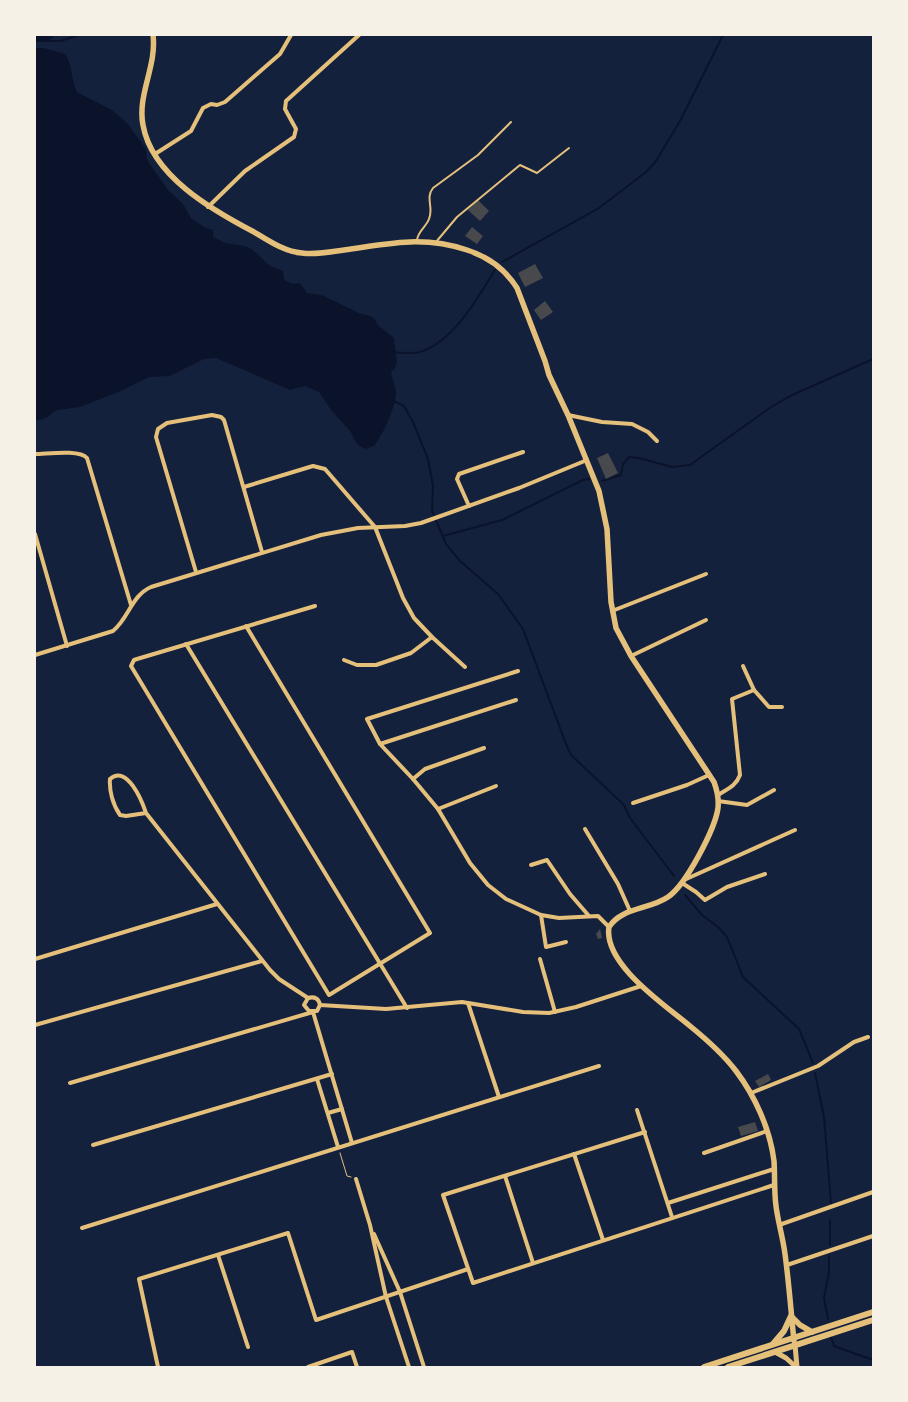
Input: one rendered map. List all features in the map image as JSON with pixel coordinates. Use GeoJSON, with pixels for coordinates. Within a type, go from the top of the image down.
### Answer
{"type":"FeatureCollection","features":[{"type":"Feature","properties":{"kind":"main road"},"geometry":{"type":"LineString","coordinates":[[153,35],[155,44],[153,63],[144,98],[142,116],[145,133],[155,154],[183,187],[208,207],[276,245],[295,252],[314,254],[417,240],[456,246],[483,256],[502,268],[522,299],[546,361],[549,375],[568,415],[599,491],[605,517],[612,611],[616,628],[709,775],[718,798],[715,819],[683,882],[667,898],[617,917],[609,927],[608,934],[612,948],[625,968],[641,986],[711,1044],[735,1070],[751,1093],[767,1131],[772,1152],[776,1208],[787,1265],[794,1342]]}},
{"type":"Feature","properties":{"kind":"main road"},"geometry":{"type":"LineString","coordinates":[[794,1342],[812,1332],[873,1312]]}},
{"type":"Feature","properties":{"kind":"main road"},"geometry":{"type":"LineString","coordinates":[[791,1316],[800,1325],[812,1332]]}},
{"type":"Feature","properties":{"kind":"main road"},"geometry":{"type":"LineString","coordinates":[[704,1367],[773,1349],[791,1316]]}},
{"type":"Feature","properties":{"kind":"main road"},"geometry":{"type":"LineString","coordinates":[[728,1367],[794,1342],[873,1320]]}},
{"type":"Feature","properties":{"kind":"street"},"geometry":{"type":"LineString","coordinates":[[155,154],[191,131],[203,108],[211,104],[217,105],[226,102],[280,54],[291,35]]}},
{"type":"Feature","properties":{"kind":"street"},"geometry":{"type":"LineString","coordinates":[[208,207],[245,171],[294,137],[296,129],[284,109],[286,101],[359,35]]}},
{"type":"Feature","properties":{"kind":"street"},"geometry":{"type":"LineString","coordinates":[[568,415],[602,422],[632,424],[648,432],[657,441]]}},
{"type":"Feature","properties":{"kind":"street"},"geometry":{"type":"LineString","coordinates":[[196,572],[156,437],[158,429],[166,423],[212,416],[221,417],[227,426],[262,552]]}},
{"type":"Feature","properties":{"kind":"street"},"geometry":{"type":"LineString","coordinates":[[469,506],[457,479],[459,474],[523,452]]}},
{"type":"Feature","properties":{"kind":"street"},"geometry":{"type":"LineString","coordinates":[[35,454],[76,453],[84,455],[88,462],[131,605]]}},
{"type":"Feature","properties":{"kind":"street"},"geometry":{"type":"LineString","coordinates":[[35,655],[113,631],[120,624],[131,605],[145,590],[196,572],[321,535],[342,530],[405,526],[421,523],[587,460]]}},
{"type":"Feature","properties":{"kind":"street"},"geometry":{"type":"LineString","coordinates":[[244,488],[313,466],[322,467],[329,472],[375,527],[408,609],[432,637],[465,667]]}},
{"type":"Feature","properties":{"kind":"street"},"geometry":{"type":"LineString","coordinates":[[35,534],[68,646]]}},
{"type":"Feature","properties":{"kind":"street"},"geometry":{"type":"LineString","coordinates":[[612,611],[706,574]]}},
{"type":"Feature","properties":{"kind":"street"},"geometry":{"type":"LineString","coordinates":[[246,626],[430,933],[329,995],[132,669],[132,663],[137,659],[246,626],[314,606]]}},
{"type":"Feature","properties":{"kind":"street"},"geometry":{"type":"LineString","coordinates":[[632,656],[706,620]]}},
{"type":"Feature","properties":{"kind":"street"},"geometry":{"type":"LineString","coordinates":[[344,660],[357,665],[376,665],[411,653],[432,637]]}},
{"type":"Feature","properties":{"kind":"street"},"geometry":{"type":"LineString","coordinates":[[186,644],[407,1008]]}},
{"type":"Feature","properties":{"kind":"street"},"geometry":{"type":"LineString","coordinates":[[743,666],[754,690],[769,706],[782,707]]}},
{"type":"Feature","properties":{"kind":"street"},"geometry":{"type":"LineString","coordinates":[[518,670],[367,719],[380,744],[438,809],[470,863],[488,885],[515,904],[541,915],[558,918],[598,916],[609,927]]}},
{"type":"Feature","properties":{"kind":"street"},"geometry":{"type":"LineString","coordinates":[[718,798],[733,786],[740,775],[732,699],[754,690]]}},
{"type":"Feature","properties":{"kind":"street"},"geometry":{"type":"LineString","coordinates":[[380,744],[516,700]]}},
{"type":"Feature","properties":{"kind":"street"},"geometry":{"type":"LineString","coordinates":[[413,779],[425,769],[484,748]]}},
{"type":"Feature","properties":{"kind":"street"},"geometry":{"type":"LineString","coordinates":[[633,803],[687,785],[709,775]]}},
{"type":"Feature","properties":{"kind":"street"},"geometry":{"type":"LineString","coordinates":[[70,1082],[314,1012],[317,1011],[320,1005],[318,999],[308,998],[280,979],[262,961],[146,813],[138,794],[128,781],[120,776],[110,779],[110,788],[116,809],[120,815],[146,813]]}},
{"type":"Feature","properties":{"kind":"street"},"geometry":{"type":"LineString","coordinates":[[438,809],[496,786]]}},
{"type":"Feature","properties":{"kind":"street"},"geometry":{"type":"LineString","coordinates":[[718,798],[747,805],[774,790]]}},
{"type":"Feature","properties":{"kind":"street"},"geometry":{"type":"LineString","coordinates":[[585,829],[618,884],[630,911]]}},
{"type":"Feature","properties":{"kind":"street"},"geometry":{"type":"LineString","coordinates":[[765,874],[728,887],[705,900],[683,882],[795,830]]}},
{"type":"Feature","properties":{"kind":"street"},"geometry":{"type":"LineString","coordinates":[[532,865],[547,860],[566,889],[589,916]]}},
{"type":"Feature","properties":{"kind":"street"},"geometry":{"type":"LineString","coordinates":[[35,958],[217,904]]}},
{"type":"Feature","properties":{"kind":"street"},"geometry":{"type":"LineString","coordinates":[[541,915],[546,947],[566,942]]}},
{"type":"Feature","properties":{"kind":"street"},"geometry":{"type":"LineString","coordinates":[[540,958],[555,1012]]}},
{"type":"Feature","properties":{"kind":"street"},"geometry":{"type":"LineString","coordinates":[[35,1025],[262,961]]}},
{"type":"Feature","properties":{"kind":"street"},"geometry":{"type":"LineString","coordinates":[[320,1005],[386,1009],[454,1002],[529,1013],[555,1012],[641,986]]}},
{"type":"Feature","properties":{"kind":"street"},"geometry":{"type":"LineString","coordinates":[[308,998],[305,1002],[305,1008],[309,1012],[314,1012]]}},
{"type":"Feature","properties":{"kind":"street"},"geometry":{"type":"LineString","coordinates":[[468,1003],[499,1097]]}},
{"type":"Feature","properties":{"kind":"street"},"geometry":{"type":"LineString","coordinates":[[314,1012],[352,1143]]}},
{"type":"Feature","properties":{"kind":"street"},"geometry":{"type":"LineString","coordinates":[[751,1093],[818,1066],[854,1042],[868,1037]]}},
{"type":"Feature","properties":{"kind":"street"},"geometry":{"type":"LineString","coordinates":[[82,1228],[599,1066]]}},
{"type":"Feature","properties":{"kind":"street"},"geometry":{"type":"LineString","coordinates":[[93,1145],[332,1074]]}},
{"type":"Feature","properties":{"kind":"street"},"geometry":{"type":"LineString","coordinates":[[317,1079],[338,1148]]}},
{"type":"Feature","properties":{"kind":"street"},"geometry":{"type":"LineString","coordinates":[[328,1113],[342,1109]]}},
{"type":"Feature","properties":{"kind":"street"},"geometry":{"type":"LineString","coordinates":[[637,1110],[672,1217]]}},
{"type":"Feature","properties":{"kind":"street"},"geometry":{"type":"LineString","coordinates":[[704,1153],[767,1131]]}},
{"type":"Feature","properties":{"kind":"street"},"geometry":{"type":"LineString","coordinates":[[644,1132],[444,1195],[473,1283],[774,1185]]}},
{"type":"Feature","properties":{"kind":"street"},"geometry":{"type":"LineString","coordinates":[[574,1154],[602,1240]]}},
{"type":"Feature","properties":{"kind":"street"},"geometry":{"type":"LineString","coordinates":[[668,1203],[774,1169]]}},
{"type":"Feature","properties":{"kind":"street"},"geometry":{"type":"LineString","coordinates":[[505,1176],[533,1263]]}},
{"type":"Feature","properties":{"kind":"street"},"geometry":{"type":"LineString","coordinates":[[356,1179],[370,1225],[386,1297],[409,1367]]}},
{"type":"Feature","properties":{"kind":"street"},"geometry":{"type":"LineString","coordinates":[[780,1225],[873,1192]]}},
{"type":"Feature","properties":{"kind":"street"},"geometry":{"type":"LineString","coordinates":[[370,1225],[400,1292],[423,1367]]}},
{"type":"Feature","properties":{"kind":"street"},"geometry":{"type":"LineString","coordinates":[[158,1367],[139,1279],[288,1233],[316,1320],[468,1269]]}},
{"type":"Feature","properties":{"kind":"street"},"geometry":{"type":"LineString","coordinates":[[787,1265],[873,1236]]}},
{"type":"Feature","properties":{"kind":"street"},"geometry":{"type":"LineString","coordinates":[[218,1255],[248,1347]]}},
{"type":"Feature","properties":{"kind":"street"},"geometry":{"type":"LineString","coordinates":[[794,1342],[796,1367]]}},
{"type":"Feature","properties":{"kind":"street"},"geometry":{"type":"LineString","coordinates":[[773,1349],[796,1367]]}},
{"type":"Feature","properties":{"kind":"street"},"geometry":{"type":"LineString","coordinates":[[308,1367],[352,1352],[357,1367]]}},
{"type":"Feature","properties":{"kind":"lane"},"geometry":{"type":"LineString","coordinates":[[417,240],[429,219],[429,193],[478,155],[511,122]]}},
{"type":"Feature","properties":{"kind":"lane"},"geometry":{"type":"LineString","coordinates":[[436,242],[457,217],[520,165],[537,173],[569,148]]}},
{"type":"Feature","properties":{"kind":"path"},"geometry":{"type":"LineString","coordinates":[[338,1148],[347,1176],[356,1179]]}},
{"type":"Feature","properties":{"kind":"water"},"geometry":{"type":"Polygon","coordinates":[[[35,35],[52,35],[53,37],[47,41],[40,41],[35,40],[35,35]]]}},
{"type":"Feature","properties":{"kind":"water"},"geometry":{"type":"Polygon","coordinates":[[[35,48],[44,48],[65,54],[68,58],[77,92],[112,110],[127,123],[142,143],[146,150],[147,160],[168,190],[183,204],[191,218],[204,227],[213,230],[213,237],[225,243],[245,246],[253,250],[270,266],[283,271],[284,280],[293,284],[300,283],[307,293],[322,295],[359,313],[373,317],[379,326],[394,338],[397,362],[391,372],[396,397],[389,420],[374,446],[365,449],[357,444],[350,431],[331,410],[319,392],[305,386],[290,390],[216,358],[204,359],[170,376],[149,377],[121,391],[80,407],[57,410],[46,418],[35,421],[35,48]]]}},
{"type":"Feature","properties":{"kind":"building"},"geometry":{"type":"Polygon","coordinates":[[[478,200],[489,211],[480,221],[468,210],[478,200]]]}},
{"type":"Feature","properties":{"kind":"building"},"geometry":{"type":"Polygon","coordinates":[[[472,227],[483,236],[477,244],[465,236],[472,227]]]}},
{"type":"Feature","properties":{"kind":"building"},"geometry":{"type":"Polygon","coordinates":[[[535,264],[543,278],[525,287],[518,273],[535,264]]]}},
{"type":"Feature","properties":{"kind":"building"},"geometry":{"type":"Polygon","coordinates":[[[545,301],[553,312],[541,320],[534,310],[545,301]]]}},
{"type":"Feature","properties":{"kind":"building"},"geometry":{"type":"Polygon","coordinates":[[[608,453],[618,473],[606,479],[597,458],[608,453]]]}},
{"type":"Feature","properties":{"kind":"building"},"geometry":{"type":"Polygon","coordinates":[[[600,929],[602,938],[598,939],[596,934],[600,929]]]}},
{"type":"Feature","properties":{"kind":"building"},"geometry":{"type":"Polygon","coordinates":[[[768,1074],[771,1080],[759,1087],[755,1081],[768,1074]]]}},
{"type":"Feature","properties":{"kind":"building"},"geometry":{"type":"Polygon","coordinates":[[[755,1122],[758,1131],[741,1136],[738,1127],[755,1122]]]}},
{"type":"Feature","properties":{"kind":"waterway"},"geometry":{"type":"LineString","coordinates":[[35,41],[61,41],[78,35]]}},
{"type":"Feature","properties":{"kind":"waterway"},"geometry":{"type":"LineString","coordinates":[[502,262],[599,208],[646,172],[656,161],[680,121],[723,35]]}},
{"type":"Feature","properties":{"kind":"waterway"},"geometry":{"type":"LineString","coordinates":[[392,352],[420,352],[444,339],[464,318],[495,270]]}},
{"type":"Feature","properties":{"kind":"waterway"},"geometry":{"type":"LineString","coordinates":[[602,481],[621,475],[623,464],[629,457],[672,467],[690,465],[771,407],[792,395],[873,359]]}},
{"type":"Feature","properties":{"kind":"waterway"},"geometry":{"type":"LineString","coordinates":[[394,401],[404,406],[413,422],[428,459],[433,486],[432,511],[446,544],[460,561],[498,594],[523,629],[571,755],[624,805],[630,818],[674,876]]}},
{"type":"Feature","properties":{"kind":"waterway"},"geometry":{"type":"LineString","coordinates":[[443,536],[502,520],[583,480],[589,479]]}},
{"type":"Feature","properties":{"kind":"waterway"},"geometry":{"type":"LineString","coordinates":[[685,895],[702,915],[718,927],[727,937],[743,977],[799,1029],[813,1063]]}},
{"type":"Feature","properties":{"kind":"waterway"},"geometry":{"type":"LineString","coordinates":[[815,1073],[824,1117],[831,1203]]}},
{"type":"Feature","properties":{"kind":"waterway"},"geometry":{"type":"LineString","coordinates":[[830,1220],[830,1245]]}},
{"type":"Feature","properties":{"kind":"waterway"},"geometry":{"type":"LineString","coordinates":[[828,1319],[824,1298],[829,1272],[829,1256]]}},
{"type":"Feature","properties":{"kind":"waterway"},"geometry":{"type":"LineString","coordinates":[[831,1337],[834,1346],[873,1360]]}}]}
